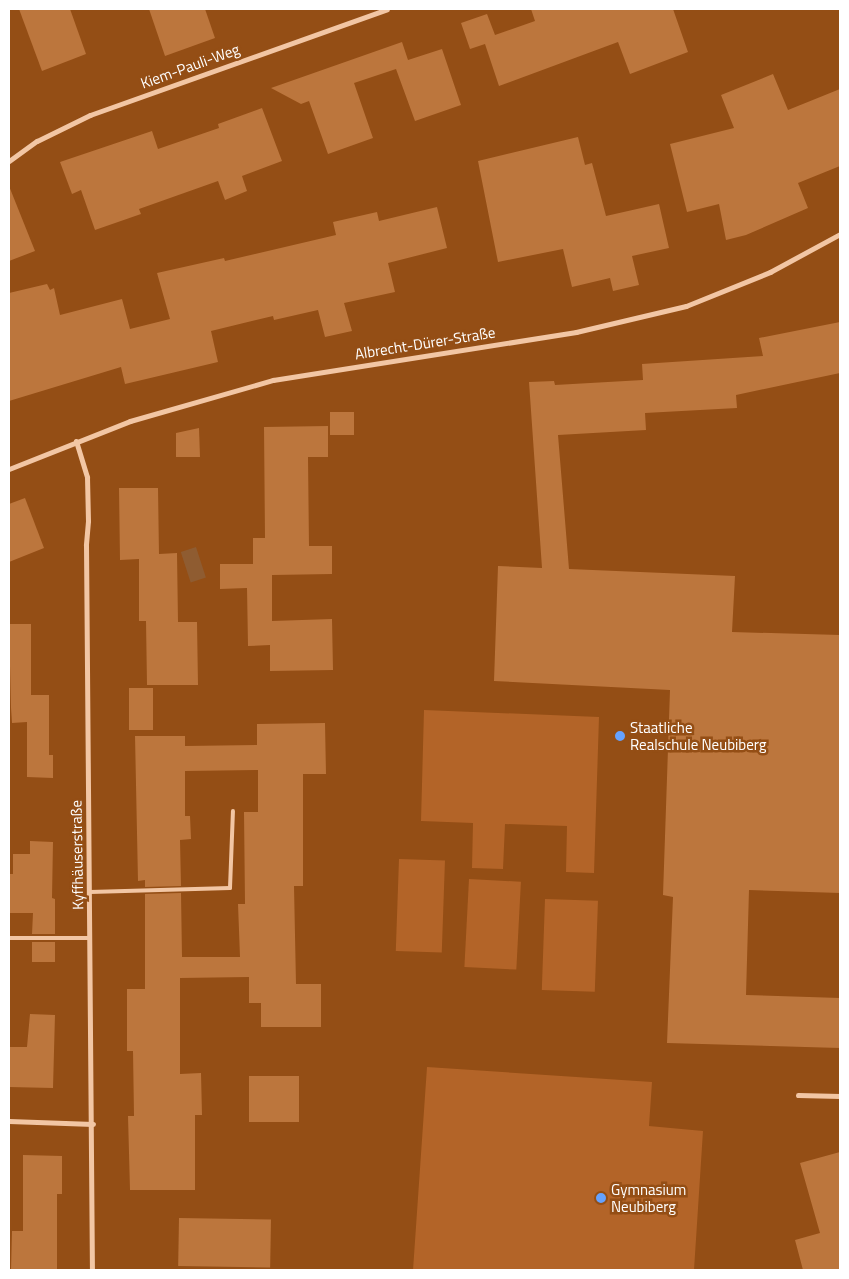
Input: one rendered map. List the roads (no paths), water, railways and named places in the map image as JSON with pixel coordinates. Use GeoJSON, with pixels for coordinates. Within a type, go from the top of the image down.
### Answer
{"type":"FeatureCollection","features":[{"type":"Feature","properties":{"kind":"street","name":"Kiem-Pauli-Weg"},"geometry":{"type":"LineString","coordinates":[[9,160],[37,141],[90,115],[387,9]]}},
{"type":"Feature","properties":{"kind":"street","name":"Albrecht-Dürer-Straße"},"geometry":{"type":"LineString","coordinates":[[9,469],[130,421],[274,380],[576,332],[686,306],[770,272],[840,234]]}},
{"type":"Feature","properties":{"kind":"street","name":"Kyffhäuserstraße"},"geometry":{"type":"LineString","coordinates":[[76,441],[87,477],[93,1124],[92,1270]]}},
{"type":"Feature","properties":{"kind":"street"},"geometry":{"type":"LineString","coordinates":[[798,1095],[840,1096]]}},
{"type":"Feature","properties":{"kind":"street"},"geometry":{"type":"LineString","coordinates":[[9,1121],[93,1124]]}},
{"type":"Feature","properties":{"kind":"lane"},"geometry":{"type":"LineString","coordinates":[[90,892],[230,888],[233,811]]}},
{"type":"Feature","properties":{"kind":"lane"},"geometry":{"type":"LineString","coordinates":[[9,938],[90,938]]}},
{"type":"Feature","properties":{"kind":"place","name":"Staatliche Realschule Neubiberg"},"geometry":{"type":"Point","coordinates":[620,736]}},
{"type":"Feature","properties":{"kind":"place","name":"Gymnasium Neubiberg"},"geometry":{"type":"Point","coordinates":[601,1198]}}]}
